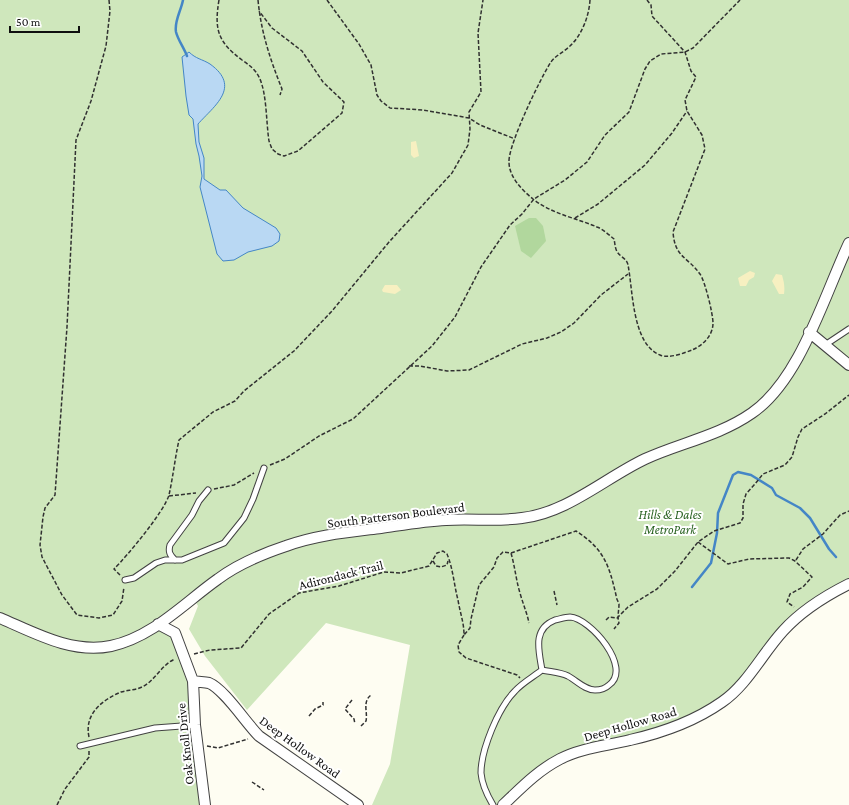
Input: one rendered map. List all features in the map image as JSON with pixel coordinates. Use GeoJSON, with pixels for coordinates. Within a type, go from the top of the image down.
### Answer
{"type":"FeatureCollection","features":[{"type":"Feature","properties":{"kind":"street","name":"South Patterson Boulevard"},"geometry":{"type":"LineString","coordinates":[[0,618],[68,645],[81,648],[96,648],[129,641],[158,624],[221,577],[254,558],[288,545],[342,533],[445,520],[510,520],[544,513],[649,457],[718,433],[753,413],[766,402],[784,380],[809,332],[849,243]]}},
{"type":"Feature","properties":{"kind":"street"},"geometry":{"type":"LineString","coordinates":[[809,332],[849,365]]}},
{"type":"Feature","properties":{"kind":"street","name":"Deep Hollow Road"},"geometry":{"type":"LineString","coordinates":[[503,805],[532,777],[561,759],[591,748],[630,740],[676,725],[699,716],[723,701],[746,678],[783,631],[803,613],[849,584]]}},
{"type":"Feature","properties":{"kind":"street","name":"Oak Knoll Drive"},"geometry":{"type":"LineString","coordinates":[[158,624],[175,633],[193,681],[195,725],[205,805]]}},
{"type":"Feature","properties":{"kind":"street","name":"Deep Hollow Road"},"geometry":{"type":"LineString","coordinates":[[193,681],[209,683],[220,691],[259,736],[358,805]]}},
{"type":"Feature","properties":{"kind":"lane"},"geometry":{"type":"LineString","coordinates":[[825,346],[849,329]]}},
{"type":"Feature","properties":{"kind":"lane"},"geometry":{"type":"LineString","coordinates":[[125,580],[134,578],[156,563],[182,560],[224,543],[244,518],[254,499],[264,468]]}},
{"type":"Feature","properties":{"kind":"lane"},"geometry":{"type":"LineString","coordinates":[[175,560],[170,555],[168,550],[170,545],[208,490]]}},
{"type":"Feature","properties":{"kind":"lane"},"geometry":{"type":"LineString","coordinates":[[571,617],[582,621],[596,634],[611,652],[617,666],[616,676],[611,684],[605,688],[595,690],[587,688],[568,676],[542,670],[537,642],[540,634],[544,627],[552,622],[571,617]]}},
{"type":"Feature","properties":{"kind":"lane"},"geometry":{"type":"LineString","coordinates":[[493,805],[485,791],[481,774],[484,754],[492,730],[514,691],[542,670]]}},
{"type":"Feature","properties":{"kind":"lane"},"geometry":{"type":"LineString","coordinates":[[80,746],[155,728],[195,725]]}},
{"type":"Feature","properties":{"kind":"path"},"geometry":{"type":"LineString","coordinates":[[109,0],[110,11],[106,46],[91,101],[76,140],[67,327],[55,495],[45,508],[40,545],[42,557],[62,595],[77,615],[98,618],[113,615],[122,601],[125,580],[114,570],[159,513],[169,496],[179,440],[213,412],[234,401],[244,391],[294,351],[332,311],[389,242],[452,173],[468,145],[470,129],[469,112],[481,92],[478,33],[483,0]]}},
{"type":"Feature","properties":{"kind":"path"},"geometry":{"type":"LineString","coordinates":[[219,0],[216,20],[222,41],[225,46],[254,69],[260,78],[269,140],[272,149],[278,154],[292,154],[342,113],[344,102],[324,82],[302,51],[272,28],[259,11]]}},
{"type":"Feature","properties":{"kind":"path"},"geometry":{"type":"LineString","coordinates":[[258,0],[261,30],[282,89],[280,95]]}},
{"type":"Feature","properties":{"kind":"path"},"geometry":{"type":"LineString","coordinates":[[327,0],[371,65],[377,95],[381,101],[390,108],[423,110],[469,118],[480,125],[515,139]]}},
{"type":"Feature","properties":{"kind":"path"},"geometry":{"type":"LineString","coordinates":[[590,0],[584,27],[571,45],[553,60],[537,85],[515,139],[509,161],[510,170],[515,181],[534,199],[554,212],[598,227],[614,239],[617,252],[627,262],[637,324],[649,349],[661,356],[681,355],[701,346],[709,335],[713,325],[712,311],[700,274],[683,258],[674,245],[673,232],[705,149],[702,135],[687,111],[685,100],[696,77],[691,71],[685,52],[652,16],[651,5],[647,0]]}},
{"type":"Feature","properties":{"kind":"path"},"geometry":{"type":"LineString","coordinates":[[169,496],[234,485],[264,468],[285,459],[319,436],[353,419],[444,333],[510,225],[522,214],[534,199],[565,180],[587,162],[605,135],[630,112],[644,69],[650,61],[661,54],[685,52],[693,48],[740,0]]}},
{"type":"Feature","properties":{"kind":"path"},"geometry":{"type":"LineString","coordinates":[[574,219],[598,204],[645,165],[672,133],[687,111]]}},
{"type":"Feature","properties":{"kind":"path"},"geometry":{"type":"LineString","coordinates":[[409,366],[420,366],[447,371],[469,370],[522,344],[554,335],[574,324],[601,295],[629,273]]}},
{"type":"Feature","properties":{"kind":"path"},"geometry":{"type":"LineString","coordinates":[[617,618],[628,607],[657,588],[675,571],[698,542],[714,531],[740,523],[743,518],[743,504],[746,494],[763,474],[785,465],[792,457],[798,436],[802,429],[825,414],[849,394]]}},
{"type":"Feature","properties":{"kind":"path"},"geometry":{"type":"LineString","coordinates":[[795,561],[803,548],[819,538],[840,515],[849,511]]}},
{"type":"Feature","properties":{"kind":"path"},"geometry":{"type":"LineString","coordinates":[[525,683],[517,675],[466,658],[458,652],[458,645],[470,628],[479,585],[494,567],[497,558],[504,552],[510,553],[576,531],[587,538],[601,552],[614,581],[619,605],[617,618],[619,623],[614,629]]}},
{"type":"Feature","properties":{"kind":"path"},"geometry":{"type":"LineString","coordinates":[[698,542],[710,551],[717,554],[728,564],[761,558],[790,558],[795,561],[812,577],[803,587],[790,594],[787,602],[803,613]]}},
{"type":"Feature","properties":{"kind":"path","name":"Adirondack Trail"},"geometry":{"type":"LineString","coordinates":[[57,805],[65,789],[89,757],[90,743],[88,732],[90,719],[93,710],[104,700],[122,692],[142,687],[171,661],[184,656],[210,650],[241,648],[269,614],[298,593],[339,586],[384,572],[401,573],[430,566],[436,553],[443,551],[447,554],[448,561]]}},
{"type":"Feature","properties":{"kind":"path"},"geometry":{"type":"LineString","coordinates":[[510,553],[515,568],[519,592],[529,623]]}},
{"type":"Feature","properties":{"kind":"path"},"geometry":{"type":"LineString","coordinates":[[433,561],[436,566],[441,567],[447,565],[448,561]]}},
{"type":"Feature","properties":{"kind":"path"},"geometry":{"type":"LineString","coordinates":[[448,561],[452,569],[458,602],[462,614],[464,635]]}},
{"type":"Feature","properties":{"kind":"path"},"geometry":{"type":"LineString","coordinates":[[554,590],[557,604]]}},
{"type":"Feature","properties":{"kind":"path"},"geometry":{"type":"LineString","coordinates":[[606,620],[609,617],[617,618]]}},
{"type":"Feature","properties":{"kind":"path"},"geometry":{"type":"LineString","coordinates":[[361,726],[366,721],[366,704],[367,699],[371,696]]}},
{"type":"Feature","properties":{"kind":"path"},"geometry":{"type":"LineString","coordinates":[[352,700],[345,709],[354,719],[355,724]]}},
{"type":"Feature","properties":{"kind":"path"},"geometry":{"type":"LineString","coordinates":[[309,716],[315,709],[323,705],[323,702]]}},
{"type":"Feature","properties":{"kind":"path"},"geometry":{"type":"LineString","coordinates":[[197,745],[218,748],[259,736]]}},
{"type":"Feature","properties":{"kind":"path"},"geometry":{"type":"LineString","coordinates":[[252,782],[264,790]]}},
{"type":"Feature","properties":{"kind":"green space","name":"Hills & Dales MetroPark"},"geometry":{"type":"Polygon","coordinates":[[[0,0],[849,0],[849,584],[814,604],[750,672],[706,712],[561,759],[503,805],[372,805],[390,764],[410,645],[326,623],[247,710],[205,656],[189,629],[198,606],[193,597],[159,624],[175,633],[193,681],[205,805],[0,805],[0,0]]]}},
{"type":"Feature","properties":{"kind":"green space"},"geometry":{"type":"Polygon","coordinates":[[[529,218],[536,218],[543,226],[546,241],[531,258],[521,251],[515,226],[529,218]]]}},
{"type":"Feature","properties":{"kind":"sand"},"geometry":{"type":"Polygon","coordinates":[[[416,141],[419,156],[414,158],[411,155],[411,142],[416,141]]]}},
{"type":"Feature","properties":{"kind":"sand"},"geometry":{"type":"Polygon","coordinates":[[[750,271],[755,273],[754,277],[749,280],[746,286],[740,286],[738,278],[750,271]]]}},
{"type":"Feature","properties":{"kind":"sand"},"geometry":{"type":"Polygon","coordinates":[[[776,274],[782,275],[784,294],[779,294],[772,281],[776,274]]]}},
{"type":"Feature","properties":{"kind":"sand"},"geometry":{"type":"Polygon","coordinates":[[[385,285],[397,285],[401,290],[395,294],[383,292],[382,290],[385,285]]]}},
{"type":"Feature","properties":{"kind":"water"},"geometry":{"type":"Polygon","coordinates":[[[189,52],[197,58],[210,64],[219,72],[224,81],[222,96],[198,124],[199,142],[204,158],[204,179],[220,190],[226,190],[243,208],[276,228],[280,234],[279,241],[272,246],[248,252],[234,260],[223,261],[217,254],[200,187],[202,176],[193,119],[189,115],[182,57],[189,52]]]}},
{"type":"Feature","properties":{"kind":"waterway"},"geometry":{"type":"LineString","coordinates":[[183,0],[177,20],[176,32],[187,56]]}},
{"type":"Feature","properties":{"kind":"waterway"},"geometry":{"type":"LineString","coordinates":[[692,587],[711,563],[717,533],[718,513],[733,475],[738,472],[751,475],[772,488],[776,495],[800,508],[810,518],[829,549],[836,557]]}}]}
